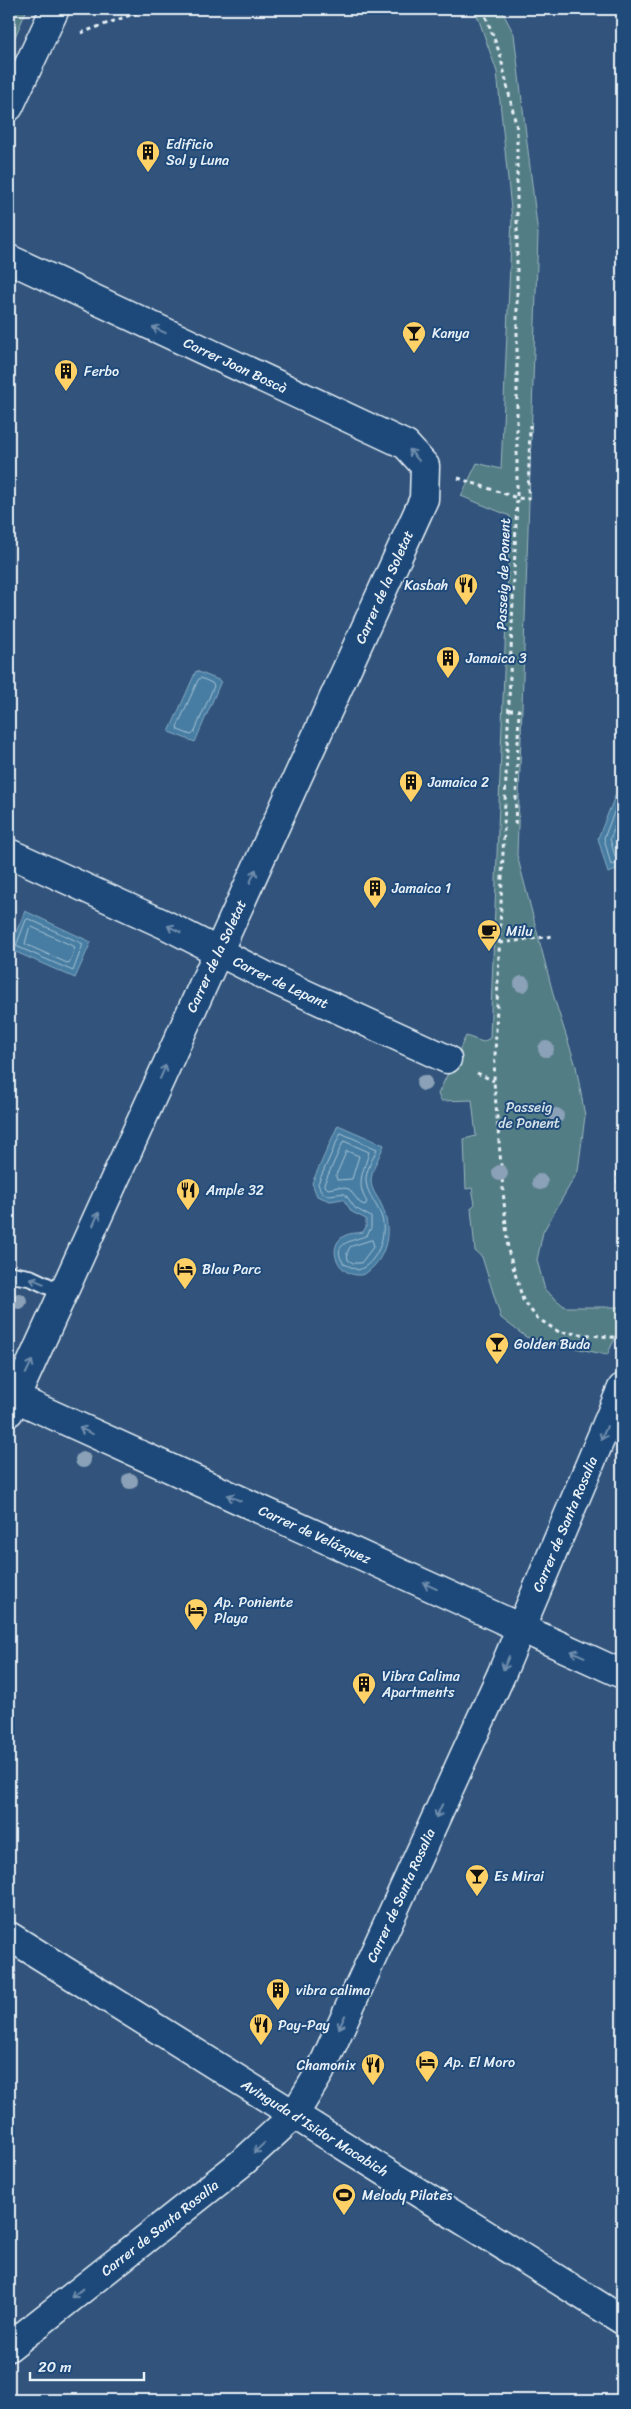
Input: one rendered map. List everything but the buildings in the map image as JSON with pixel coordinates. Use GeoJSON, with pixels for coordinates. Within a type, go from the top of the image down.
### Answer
{"type":"FeatureCollection","features":[{"type":"Feature","properties":{"kind":"street"},"geometry":{"type":"LineString","coordinates":[[9,107],[54,9]]}},
{"type":"Feature","properties":{"kind":"street","name":"Carrer Joan Boscà"},"geometry":{"type":"LineString","coordinates":[[9,259],[406,445],[425,466]]}},
{"type":"Feature","properties":{"kind":"street","name":"Carrer de la Soletat"},"geometry":{"type":"LineString","coordinates":[[11,1402],[63,1293],[424,500],[425,466]]}},
{"type":"Feature","properties":{"kind":"street","name":"Carrer de Lepant"},"geometry":{"type":"LineString","coordinates":[[9,853],[166,925],[217,952],[447,1059]]}},
{"type":"Feature","properties":{"kind":"street","name":"Carrer de Santa Rosalia"},"geometry":{"type":"LineString","coordinates":[[9,2347],[244,2161],[294,2115],[320,2072],[521,1628],[622,1388]]}},
{"type":"Feature","properties":{"kind":"street","name":"Carrer de Velázquez"},"geometry":{"type":"LineString","coordinates":[[11,1402],[622,1674]]}},
{"type":"Feature","properties":{"kind":"street","name":"Avinguda d'Isidor Macabich"},"geometry":{"type":"LineString","coordinates":[[9,1936],[622,2320]]}},
{"type":"Feature","properties":{"kind":"lane"},"geometry":{"type":"LineString","coordinates":[[9,1274],[31,1278],[63,1293]]}},
{"type":"Feature","properties":{"kind":"path"},"geometry":{"type":"LineString","coordinates":[[36,49],[147,9]]}},
{"type":"Feature","properties":{"kind":"path","name":"Passeig de Ponent"},"geometry":{"type":"LineString","coordinates":[[483,9],[500,54],[517,129],[517,498],[494,1081],[508,1250],[523,1300],[537,1318],[559,1332],[622,1338]]}},
{"type":"Feature","properties":{"kind":"path"},"geometry":{"type":"LineString","coordinates":[[425,466],[517,498],[528,499],[530,425]]}},
{"type":"Feature","properties":{"kind":"path"},"geometry":{"type":"LineString","coordinates":[[509,710],[519,710],[515,828]]}},
{"type":"Feature","properties":{"kind":"path"},"geometry":{"type":"LineString","coordinates":[[500,943],[553,936]]}},
{"type":"Feature","properties":{"kind":"path"},"geometry":{"type":"LineString","coordinates":[[622,1149],[617,1177],[622,1203]]}},
{"type":"Feature","properties":{"kind":"green space"},"geometry":{"type":"Polygon","coordinates":[[[9,9],[27,9],[9,51],[9,9]]]}},
{"type":"Feature","properties":{"kind":"green space","name":"Passeig de Ponent"},"geometry":{"type":"Polygon","coordinates":[[[475,9],[501,9],[514,34],[538,234],[517,855],[555,1001],[576,1066],[585,1116],[578,1171],[543,1232],[537,1260],[545,1290],[565,1307],[622,1307],[622,1324],[607,1355],[526,1337],[501,1318],[482,1257],[475,1251],[471,1208],[475,1204],[472,1188],[466,1189],[464,1139],[476,1136],[472,1100],[441,1101],[438,1094],[466,1036],[483,1042],[490,1038],[510,516],[461,496],[477,463],[501,469],[512,219],[497,72],[475,9]]]}},
{"type":"Feature","properties":{"kind":"water"},"geometry":{"type":"Polygon","coordinates":[[[196,671],[221,681],[195,742],[169,732],[196,671]]]}},
{"type":"Feature","properties":{"kind":"water"},"geometry":{"type":"Polygon","coordinates":[[[622,779],[622,868],[608,873],[598,838],[622,779]]]}},
{"type":"Feature","properties":{"kind":"water"},"geometry":{"type":"Polygon","coordinates":[[[25,911],[91,942],[75,978],[9,949],[25,911]]]}},
{"type":"Feature","properties":{"kind":"water"},"geometry":{"type":"Polygon","coordinates":[[[338,1125],[384,1145],[374,1168],[371,1182],[386,1218],[386,1244],[379,1260],[362,1275],[344,1270],[335,1253],[339,1241],[344,1236],[363,1232],[366,1227],[366,1219],[352,1212],[343,1199],[330,1201],[317,1196],[312,1183],[338,1125]]]}},
{"type":"Feature","properties":{"kind":"place","name":"Edificio Sol y Luna"},"geometry":{"type":"Point","coordinates":[148,173]}},
{"type":"Feature","properties":{"kind":"place","name":"Kanya"},"geometry":{"type":"Point","coordinates":[414,354]}},
{"type":"Feature","properties":{"kind":"place","name":"Ferbo"},"geometry":{"type":"Point","coordinates":[66,392]}},
{"type":"Feature","properties":{"kind":"place","name":"Kasbah"},"geometry":{"type":"Point","coordinates":[466,606]}},
{"type":"Feature","properties":{"kind":"place","name":"Jamaica 3"},"geometry":{"type":"Point","coordinates":[448,679]}},
{"type":"Feature","properties":{"kind":"place","name":"Jamaica 2"},"geometry":{"type":"Point","coordinates":[411,803]}},
{"type":"Feature","properties":{"kind":"place","name":"Jamaica 1"},"geometry":{"type":"Point","coordinates":[375,909]}},
{"type":"Feature","properties":{"kind":"place","name":"Milu"},"geometry":{"type":"Point","coordinates":[489,952]}},
{"type":"Feature","properties":{"kind":"place","name":"Ample 32"},"geometry":{"type":"Point","coordinates":[188,1211]}},
{"type":"Feature","properties":{"kind":"place","name":"Blau Parc"},"geometry":{"type":"Point","coordinates":[185,1290]}},
{"type":"Feature","properties":{"kind":"place","name":"Golden Buda"},"geometry":{"type":"Point","coordinates":[497,1365]}},
{"type":"Feature","properties":{"kind":"place","name":"Ap. Poniente Playa"},"geometry":{"type":"Point","coordinates":[196,1631]}},
{"type":"Feature","properties":{"kind":"place","name":"Vibra Calima Apartments"},"geometry":{"type":"Point","coordinates":[364,1705]}},
{"type":"Feature","properties":{"kind":"place","name":"Es Mirai"},"geometry":{"type":"Point","coordinates":[477,1897]}},
{"type":"Feature","properties":{"kind":"place","name":"vibra calima"},"geometry":{"type":"Point","coordinates":[278,2011]}},
{"type":"Feature","properties":{"kind":"place","name":"Pay-Pay"},"geometry":{"type":"Point","coordinates":[261,2046]}},
{"type":"Feature","properties":{"kind":"place","name":"Ap. El Moro"},"geometry":{"type":"Point","coordinates":[427,2083]}},
{"type":"Feature","properties":{"kind":"place","name":"Chamonix"},"geometry":{"type":"Point","coordinates":[373,2086]}},
{"type":"Feature","properties":{"kind":"place","name":"Melody Pilates"},"geometry":{"type":"Point","coordinates":[344,2216]}}]}
